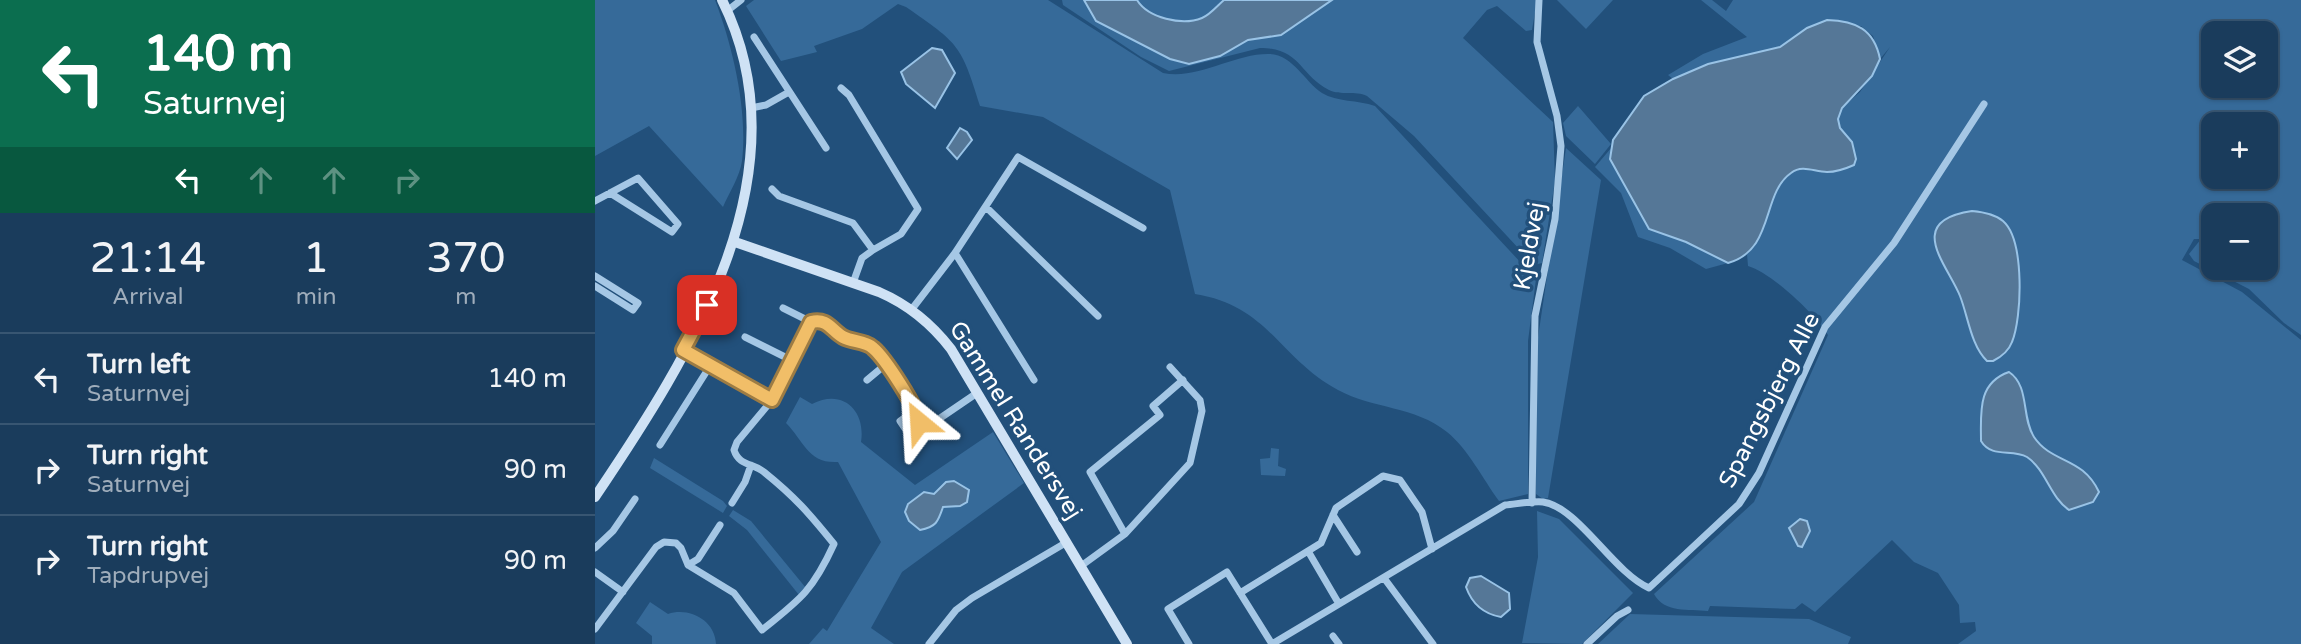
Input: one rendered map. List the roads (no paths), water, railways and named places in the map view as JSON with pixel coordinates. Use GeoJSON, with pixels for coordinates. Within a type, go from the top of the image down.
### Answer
{"type":"FeatureCollection","features":[{"type":"Feature","properties":{"kind":"street"},"geometry":{"type":"LineString","coordinates":[[595,497],[656,402],[735,242],[747,194],[752,152],[751,108],[746,70],[724,5],[741,0]]}},
{"type":"Feature","properties":{"kind":"street","name":"Kjeldvej"},"geometry":{"type":"LineString","coordinates":[[1532,503],[1535,316],[1555,219],[1561,146],[1557,116],[1537,42],[1539,0]]}},
{"type":"Feature","properties":{"kind":"street"},"geometry":{"type":"LineString","coordinates":[[754,37],[826,148]]}},
{"type":"Feature","properties":{"kind":"street"},"geometry":{"type":"LineString","coordinates":[[841,88],[849,95],[918,209],[901,234],[862,258],[853,283]]}},
{"type":"Feature","properties":{"kind":"street"},"geometry":{"type":"LineString","coordinates":[[751,108],[766,105],[789,92]]}},
{"type":"Feature","properties":{"kind":"street","name":"Spangsbjerg Alle"},"geometry":{"type":"LineString","coordinates":[[1189,644],[1168,609],[1227,572],[1272,644],[1505,505],[1546,502],[1562,511],[1632,579],[1649,588],[1739,504],[1759,473],[1825,327],[1894,243],[1984,104]]}},
{"type":"Feature","properties":{"kind":"street"},"geometry":{"type":"LineString","coordinates":[[912,309],[955,253],[1019,157],[1143,228]]}},
{"type":"Feature","properties":{"kind":"street"},"geometry":{"type":"LineString","coordinates":[[595,201],[638,178],[678,223],[673,232],[610,193]]}},
{"type":"Feature","properties":{"kind":"street"},"geometry":{"type":"LineString","coordinates":[[772,189],[779,196],[853,223],[873,250]]}},
{"type":"Feature","properties":{"kind":"street"},"geometry":{"type":"LineString","coordinates":[[986,207],[1098,316]]}},
{"type":"Feature","properties":{"kind":"street","name":"Gammel Randersvej"},"geometry":{"type":"LineString","coordinates":[[735,242],[896,299],[912,309],[939,334],[1127,644]]}},
{"type":"Feature","properties":{"kind":"street"},"geometry":{"type":"LineString","coordinates":[[955,253],[1034,380]]}},
{"type":"Feature","properties":{"kind":"street"},"geometry":{"type":"LineString","coordinates":[[595,276],[638,303],[633,310],[595,286]]}},
{"type":"Feature","properties":{"kind":"street"},"geometry":{"type":"LineString","coordinates":[[783,308],[811,322],[818,320],[834,326],[840,336],[873,347],[927,433]]}},
{"type":"Feature","properties":{"kind":"street"},"geometry":{"type":"LineString","coordinates":[[595,629],[656,547],[664,542],[676,543],[688,565],[734,593],[762,629],[798,601],[818,579],[834,544],[802,502],[736,457],[737,442],[772,400],[811,322]]}},
{"type":"Feature","properties":{"kind":"street"},"geometry":{"type":"LineString","coordinates":[[745,337],[792,360]]}},
{"type":"Feature","properties":{"kind":"street"},"geometry":{"type":"LineString","coordinates":[[683,350],[772,400]]}},
{"type":"Feature","properties":{"kind":"street"},"geometry":{"type":"LineString","coordinates":[[867,380],[885,365]]}},
{"type":"Feature","properties":{"kind":"street"},"geometry":{"type":"LineString","coordinates":[[660,445],[710,366]]}},
{"type":"Feature","properties":{"kind":"street"},"geometry":{"type":"LineString","coordinates":[[1081,566],[1125,534],[1190,463],[1202,411],[1200,400],[1170,366]]}},
{"type":"Feature","properties":{"kind":"street"},"geometry":{"type":"LineString","coordinates":[[1125,534],[1090,472],[1160,415],[1153,406],[1183,380]]}},
{"type":"Feature","properties":{"kind":"street"},"geometry":{"type":"LineString","coordinates":[[915,410],[900,421],[914,442],[927,433],[933,423],[977,393]]}},
{"type":"Feature","properties":{"kind":"street"},"geometry":{"type":"LineString","coordinates":[[732,503],[745,482],[751,465]]}},
{"type":"Feature","properties":{"kind":"street"},"geometry":{"type":"LineString","coordinates":[[1240,593],[1326,537],[1333,515],[1343,501],[1383,476],[1400,480],[1422,512],[1432,549]]}},
{"type":"Feature","properties":{"kind":"street"},"geometry":{"type":"LineString","coordinates":[[595,548],[613,531],[635,499]]}},
{"type":"Feature","properties":{"kind":"street"},"geometry":{"type":"LineString","coordinates":[[1333,515],[1357,552]]}},
{"type":"Feature","properties":{"kind":"street"},"geometry":{"type":"LineString","coordinates":[[688,565],[698,559],[720,525]]}},
{"type":"Feature","properties":{"kind":"street","name":"Gammel Randersvej"},"geometry":{"type":"LineString","coordinates":[[929,644],[956,610],[972,598],[1067,542]]}},
{"type":"Feature","properties":{"kind":"street"},"geometry":{"type":"LineString","coordinates":[[1308,551],[1339,604]]}},
{"type":"Feature","properties":{"kind":"street"},"geometry":{"type":"LineString","coordinates":[[595,572],[623,592]]}},
{"type":"Feature","properties":{"kind":"street"},"geometry":{"type":"LineString","coordinates":[[1384,578],[1433,644]]}},
{"type":"Feature","properties":{"kind":"street"},"geometry":{"type":"LineString","coordinates":[[1587,644],[1617,616],[1628,610]]}},
{"type":"Feature","properties":{"kind":"street"},"geometry":{"type":"LineString","coordinates":[[1333,636],[1339,644]]}}]}
